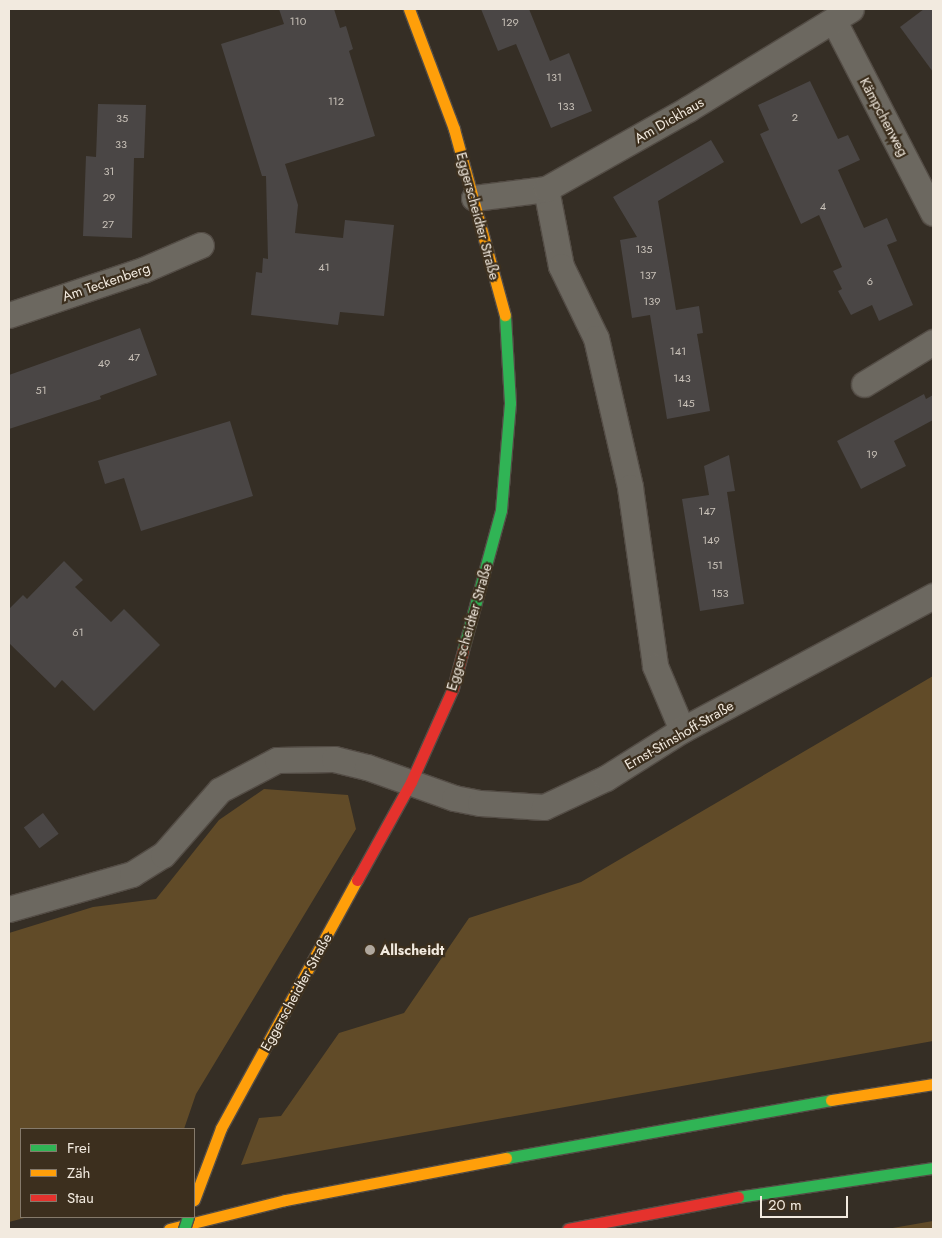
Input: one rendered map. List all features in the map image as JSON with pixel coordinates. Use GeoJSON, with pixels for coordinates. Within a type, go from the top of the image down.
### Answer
{"type":"FeatureCollection","features":[{"type":"Feature","properties":{"kind":"main road","name":"Eggerscheidter Straße"},"geometry":{"type":"LineString","coordinates":[[195,1197],[221,1128],[412,782],[453,688],[502,510],[510,403],[506,320],[454,129],[410,9]]}},
{"type":"Feature","properties":{"kind":"main road"},"geometry":{"type":"LineString","coordinates":[[169,1229],[294,1198],[735,1115],[933,1084]]}},
{"type":"Feature","properties":{"kind":"main road"},"geometry":{"type":"LineString","coordinates":[[568,1229],[746,1196],[933,1168]]}},
{"type":"Feature","properties":{"kind":"street","name":"Am Dickhaus"},"geometry":{"type":"LineString","coordinates":[[474,198],[546,190],[688,110],[842,15]]}},
{"type":"Feature","properties":{"kind":"street","name":"Kämpchenweg"},"geometry":{"type":"LineString","coordinates":[[842,15],[933,213]]}},
{"type":"Feature","properties":{"kind":"street"},"geometry":{"type":"LineString","coordinates":[[546,190],[561,266],[596,338],[630,487],[655,666],[682,730]]}},
{"type":"Feature","properties":{"kind":"street","name":"Am Teckenberg"},"geometry":{"type":"LineString","coordinates":[[9,315],[143,270],[201,245]]}},
{"type":"Feature","properties":{"kind":"street"},"geometry":{"type":"LineString","coordinates":[[864,384],[933,342]]}},
{"type":"Feature","properties":{"kind":"street","name":"Ernst-Stinshoff-Straße"},"geometry":{"type":"LineString","coordinates":[[412,782],[454,798],[480,803],[544,807],[606,778],[682,730],[933,596]]}},
{"type":"Feature","properties":{"kind":"street"},"geometry":{"type":"LineString","coordinates":[[9,909],[132,874],[163,855],[220,790],[277,760],[334,759],[412,782]]}},
{"type":"Feature","properties":{"kind":"shaded area"},"geometry":{"type":"Polygon","coordinates":[[[933,676],[933,1041],[241,1165],[259,1118],[281,1116],[339,1033],[404,1013],[469,918],[581,882],[933,676]]]}},
{"type":"Feature","properties":{"kind":"shaded area"},"geometry":{"type":"Polygon","coordinates":[[[264,789],[348,795],[356,829],[196,1094],[184,1128],[20,1128],[20,1218],[24,1218],[9,1222],[9,933],[93,907],[156,899],[219,820],[264,789]]]}},
{"type":"Feature","properties":{"kind":"shaded area"},"geometry":{"type":"Polygon","coordinates":[[[933,1221],[933,1229],[887,1229],[933,1221]]]}},
{"type":"Feature","properties":{"kind":"building"},"geometry":{"type":"Polygon","coordinates":[[[279,9],[334,9],[340,28],[346,26],[353,49],[349,51],[375,136],[285,164],[298,205],[295,233],[343,238],[345,220],[394,225],[384,316],[340,312],[338,325],[251,315],[256,272],[262,273],[263,258],[268,259],[266,176],[262,176],[221,44],[284,24],[279,9]]]}},
{"type":"Feature","properties":{"kind":"building"},"geometry":{"type":"Polygon","coordinates":[[[481,9],[529,9],[550,61],[569,53],[592,111],[551,128],[516,44],[498,51],[481,9]]]}},
{"type":"Feature","properties":{"kind":"building"},"geometry":{"type":"Polygon","coordinates":[[[924,9],[933,9],[933,72],[900,27],[924,9]]]}},
{"type":"Feature","properties":{"kind":"building"},"geometry":{"type":"Polygon","coordinates":[[[810,81],[838,139],[848,135],[860,160],[838,170],[864,228],[887,218],[897,241],[887,245],[913,305],[879,321],[872,305],[851,315],[838,291],[842,289],[833,271],[842,267],[819,215],[801,224],[760,134],[769,130],[758,105],[810,81]]]}},
{"type":"Feature","properties":{"kind":"building"},"geometry":{"type":"Polygon","coordinates":[[[98,104],[146,105],[144,158],[134,158],[132,238],[83,236],[86,156],[96,157],[98,104]]]}},
{"type":"Feature","properties":{"kind":"building"},"geometry":{"type":"Polygon","coordinates":[[[711,140],[724,162],[658,201],[676,310],[699,306],[703,333],[697,334],[710,411],[667,419],[650,315],[632,318],[620,240],[637,237],[613,197],[711,140]]]}},
{"type":"Feature","properties":{"kind":"building"},"geometry":{"type":"Polygon","coordinates":[[[140,328],[157,375],[100,396],[101,399],[9,429],[9,375],[140,328]]]}},
{"type":"Feature","properties":{"kind":"building"},"geometry":{"type":"Polygon","coordinates":[[[924,394],[926,399],[933,395],[933,420],[894,441],[906,466],[861,489],[837,441],[924,394]]]}},
{"type":"Feature","properties":{"kind":"building"},"geometry":{"type":"Polygon","coordinates":[[[230,421],[253,496],[141,531],[124,478],[105,484],[98,461],[230,421]]]}},
{"type":"Feature","properties":{"kind":"building"},"geometry":{"type":"Polygon","coordinates":[[[729,455],[735,491],[727,492],[744,604],[700,611],[682,499],[709,495],[704,466],[729,455]]]}},
{"type":"Feature","properties":{"kind":"building"},"geometry":{"type":"Polygon","coordinates":[[[64,561],[83,580],[75,587],[111,622],[124,609],[160,645],[94,711],[62,680],[55,688],[9,643],[9,609],[23,595],[27,599],[64,561]]]}},
{"type":"Feature","properties":{"kind":"building"},"geometry":{"type":"Polygon","coordinates":[[[43,813],[59,834],[39,848],[24,827],[43,813]]]}},
{"type":"Feature","properties":{"kind":"traffic: fast"},"geometry":{"type":"LineString","coordinates":[[463,650],[501,510],[510,403],[505,315]]}},
{"type":"Feature","properties":{"kind":"traffic: fast"},"geometry":{"type":"LineString","coordinates":[[506,1158],[831,1100]]}},
{"type":"Feature","properties":{"kind":"traffic: fast"},"geometry":{"type":"LineString","coordinates":[[738,1197],[933,1168]]}},
{"type":"Feature","properties":{"kind":"traffic: fast"},"geometry":{"type":"LineString","coordinates":[[184,1229],[188,1218]]}},
{"type":"Feature","properties":{"kind":"traffic: slow"},"geometry":{"type":"LineString","coordinates":[[409,9],[454,129],[505,315]]}},
{"type":"Feature","properties":{"kind":"traffic: slow"},"geometry":{"type":"LineString","coordinates":[[195,1197],[221,1128],[357,880]]}},
{"type":"Feature","properties":{"kind":"traffic: slow"},"geometry":{"type":"LineString","coordinates":[[831,1100],[933,1084]]}},
{"type":"Feature","properties":{"kind":"traffic: slow"},"geometry":{"type":"LineString","coordinates":[[169,1229],[285,1200],[506,1158]]}},
{"type":"Feature","properties":{"kind":"traffic: jam"},"geometry":{"type":"LineString","coordinates":[[357,880],[411,782],[453,688],[463,650]]}},
{"type":"Feature","properties":{"kind":"traffic: jam"},"geometry":{"type":"LineString","coordinates":[[568,1229],[738,1197]]}},
{"type":"Feature","properties":{"kind":"place","name":"Allscheidt"},"geometry":{"type":"Point","coordinates":[370,950]}}]}
